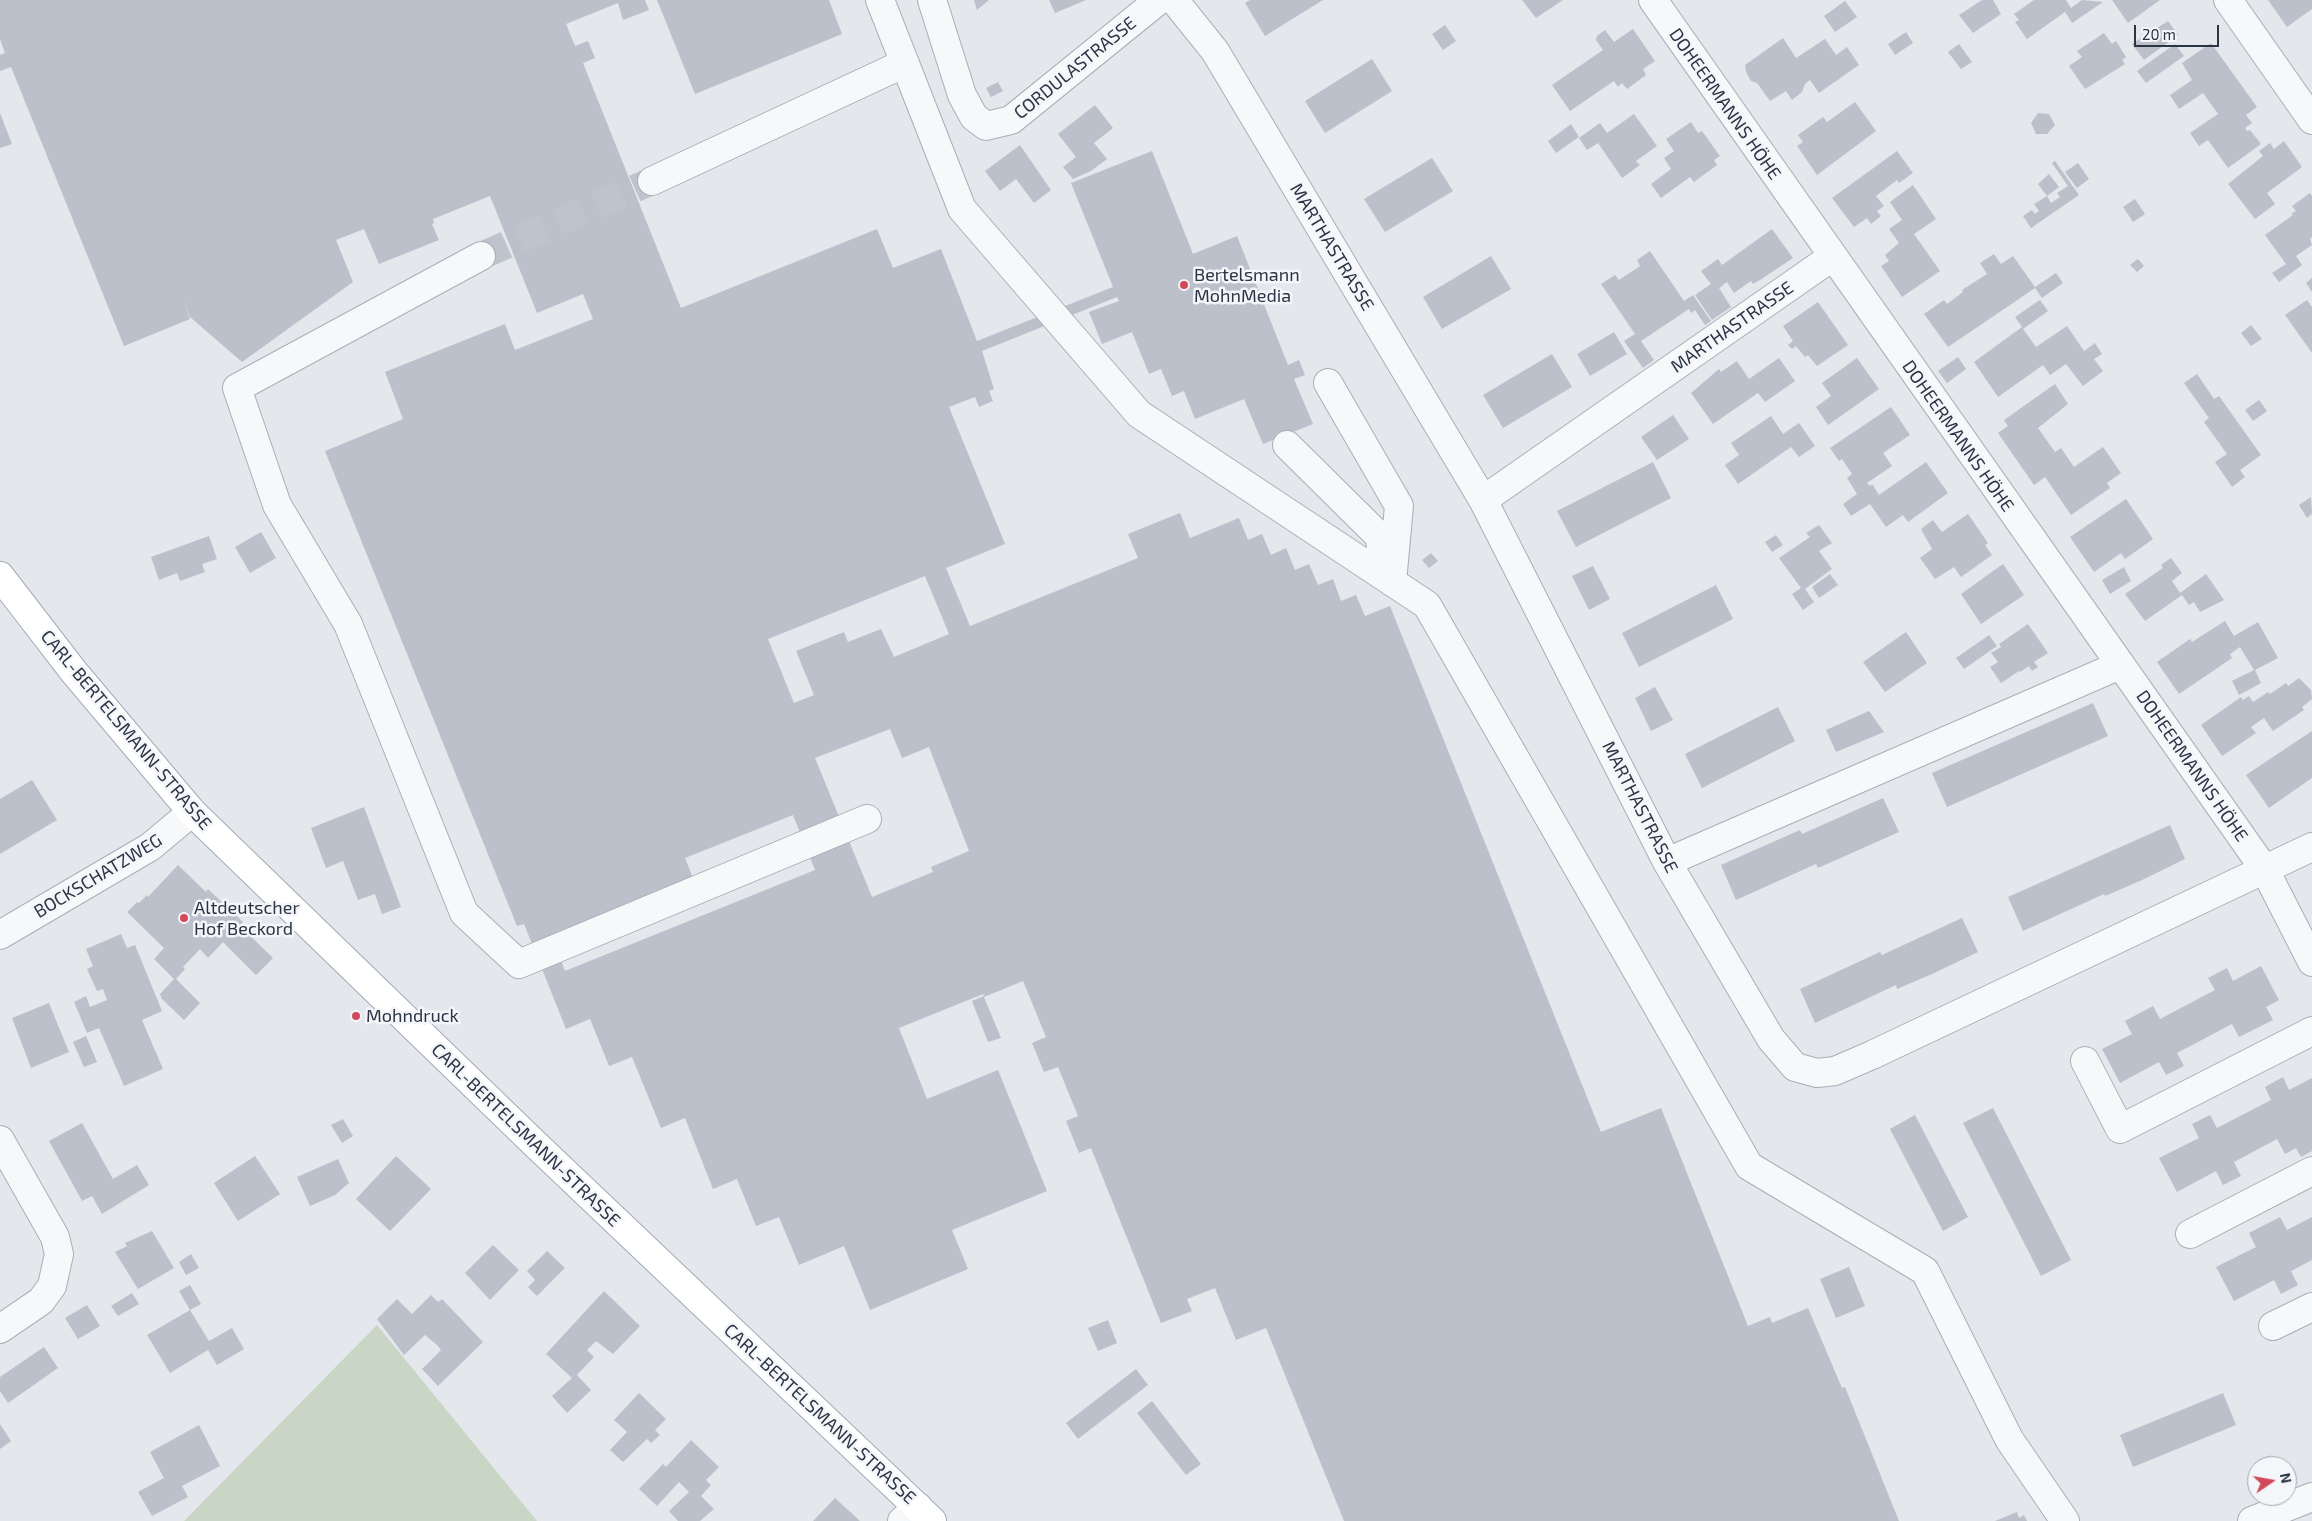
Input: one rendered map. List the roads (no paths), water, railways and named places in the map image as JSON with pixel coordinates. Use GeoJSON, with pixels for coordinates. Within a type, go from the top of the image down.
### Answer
{"type":"FeatureCollection","features":[{"type":"Feature","properties":{"kind":"main road","name":"CARL-BERTELSMANN-STRASSE"},"geometry":{"type":"LineString","coordinates":[[0,576],[74,672],[192,812],[917,1516]]}},
{"type":"Feature","properties":{"kind":"street"},"geometry":{"type":"LineString","coordinates":[[880,0],[903,64],[962,209],[1139,414],[1427,605],[1749,1166],[1925,1271],[2010,1439],[2065,1521]]}},
{"type":"Feature","properties":{"kind":"street","name":"CORDULASTRASSE"},"geometry":{"type":"LineString","coordinates":[[932,0],[962,95],[974,117],[986,126],[1012,120],[1159,0]]}},
{"type":"Feature","properties":{"kind":"street","name":"MARTHASTRASSE"},"geometry":{"type":"LineString","coordinates":[[1174,0],[1215,51],[1484,500],[1667,862],[1771,1039],[1795,1067],[1816,1073],[1835,1071],[2265,870]]}},
{"type":"Feature","properties":{"kind":"street","name":"DOHEERMANNS HÖHE"},"geometry":{"type":"LineString","coordinates":[[1653,0],[2265,870],[2312,962]]}},
{"type":"Feature","properties":{"kind":"street"},"geometry":{"type":"LineString","coordinates":[[2228,0],[2312,120]]}},
{"type":"Feature","properties":{"kind":"street"},"geometry":{"type":"LineString","coordinates":[[652,181],[903,64]]}},
{"type":"Feature","properties":{"kind":"street"},"geometry":{"type":"LineString","coordinates":[[481,256],[237,388],[276,505],[348,624],[464,913],[519,964],[867,819]]}},
{"type":"Feature","properties":{"kind":"street","name":"MARTHASTRASSE"},"geometry":{"type":"LineString","coordinates":[[1484,500],[1832,257]]}},
{"type":"Feature","properties":{"kind":"street"},"geometry":{"type":"LineString","coordinates":[[1328,383],[1399,506],[1388,579]]}},
{"type":"Feature","properties":{"kind":"street"},"geometry":{"type":"LineString","coordinates":[[1287,445],[1380,537],[1388,579]]}},
{"type":"Feature","properties":{"kind":"street"},"geometry":{"type":"LineString","coordinates":[[1667,862],[2120,665]]}},
{"type":"Feature","properties":{"kind":"street","name":"BOCKSCHATZWEG"},"geometry":{"type":"LineString","coordinates":[[0,935],[150,847],[192,812]]}},
{"type":"Feature","properties":{"kind":"street"},"geometry":{"type":"LineString","coordinates":[[2265,870],[2312,847]]}},
{"type":"Feature","properties":{"kind":"street"},"geometry":{"type":"LineString","coordinates":[[2085,1061],[2120,1129],[2312,1031]]}},
{"type":"Feature","properties":{"kind":"street"},"geometry":{"type":"LineString","coordinates":[[0,1140],[55,1237],[59,1254],[52,1286],[41,1301],[0,1329]]}},
{"type":"Feature","properties":{"kind":"street"},"geometry":{"type":"LineString","coordinates":[[2190,1234],[2312,1171]]}},
{"type":"Feature","properties":{"kind":"street"},"geometry":{"type":"LineString","coordinates":[[2273,1326],[2312,1307]]}},
{"type":"Feature","properties":{"kind":"street"},"geometry":{"type":"LineString","coordinates":[[2252,1521],[2312,1497]]}},
{"type":"Feature","properties":{"kind":"tunnel"},"geometry":{"type":"LineString","coordinates":[[481,256],[652,181]]}},
{"type":"Feature","properties":{"kind":"place","name":"Bertelsmann MohnMedia"},"geometry":{"type":"Point","coordinates":[1184,285]}},
{"type":"Feature","properties":{"kind":"place","name":"Altdeutscher Hof Beckord"},"geometry":{"type":"Point","coordinates":[184,918]}},
{"type":"Feature","properties":{"kind":"place","name":"Mohndruck"},"geometry":{"type":"Point","coordinates":[356,1016]}}]}
